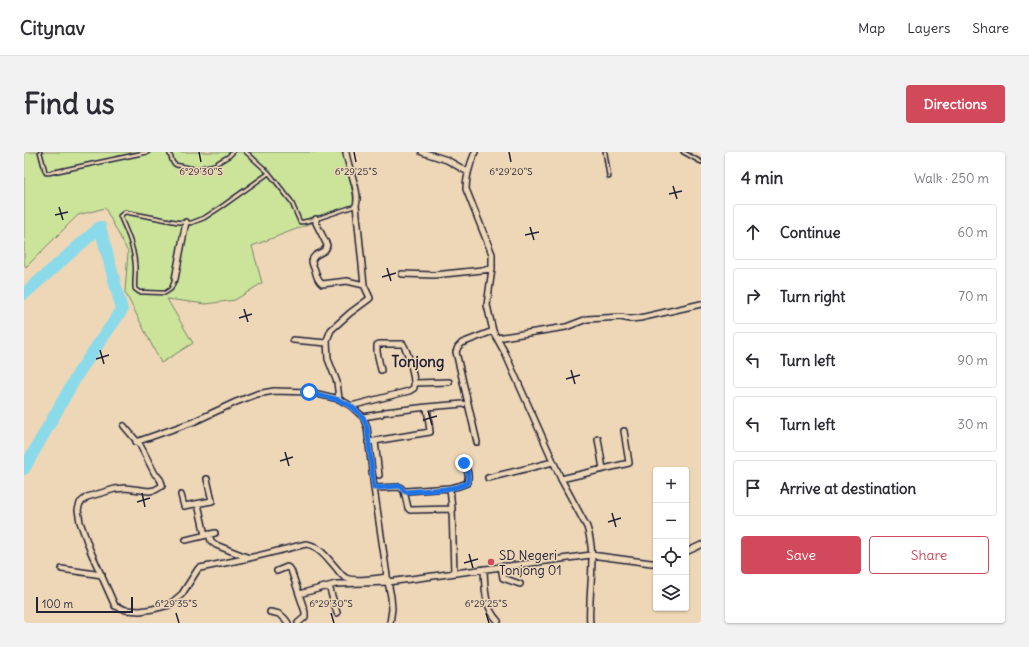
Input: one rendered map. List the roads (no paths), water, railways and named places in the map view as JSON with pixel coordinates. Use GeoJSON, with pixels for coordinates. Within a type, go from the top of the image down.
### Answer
{"type":"FeatureCollection","features":[{"type":"Feature","properties":{"kind":"street"},"geometry":{"type":"LineString","coordinates":[[339,400],[337,382],[328,359],[327,343],[329,334],[331,330],[350,313],[370,298],[364,285],[356,205],[357,195],[346,159],[346,152]]}},
{"type":"Feature","properties":{"kind":"street"},"geometry":{"type":"LineString","coordinates":[[422,152],[447,160],[468,172]]}},
{"type":"Feature","properties":{"kind":"street"},"geometry":{"type":"LineString","coordinates":[[475,152],[468,172],[466,189],[492,254],[492,269],[487,304],[493,331],[505,353],[561,479],[587,527],[591,542],[590,623]]}},
{"type":"Feature","properties":{"kind":"street"},"geometry":{"type":"LineString","coordinates":[[316,219],[316,223],[327,245],[326,251],[317,254],[312,261],[315,273],[321,284],[347,281],[364,285]]}},
{"type":"Feature","properties":{"kind":"street"},"geometry":{"type":"LineString","coordinates":[[175,279],[186,222]]}},
{"type":"Feature","properties":{"kind":"street"},"geometry":{"type":"LineString","coordinates":[[402,274],[434,275],[492,269]]}},
{"type":"Feature","properties":{"kind":"street"},"geometry":{"type":"LineString","coordinates":[[497,338],[566,327],[587,319],[621,317],[630,319],[640,318],[701,304]]}},
{"type":"Feature","properties":{"kind":"street"},"geometry":{"type":"LineString","coordinates":[[477,442],[456,352],[462,343],[493,331]]}},
{"type":"Feature","properties":{"kind":"street"},"geometry":{"type":"LineString","coordinates":[[293,340],[327,343]]}},
{"type":"Feature","properties":{"kind":"street"},"geometry":{"type":"LineString","coordinates":[[351,406],[409,391],[414,388],[415,383],[410,360],[403,344],[377,345],[381,370]]}},
{"type":"Feature","properties":{"kind":"street"},"geometry":{"type":"LineString","coordinates":[[415,383],[449,382]]}},
{"type":"Feature","properties":{"kind":"street"},"geometry":{"type":"LineString","coordinates":[[136,442],[193,422],[257,394],[274,391],[309,392],[339,400],[351,406],[363,417],[367,427],[374,488],[391,598],[392,609],[390,623]]}},
{"type":"Feature","properties":{"kind":"street"},"geometry":{"type":"LineString","coordinates":[[363,417],[427,407],[463,404]]}},
{"type":"Feature","properties":{"kind":"street"},"geometry":{"type":"LineString","coordinates":[[368,442],[430,432],[427,407]]}},
{"type":"Feature","properties":{"kind":"street"},"geometry":{"type":"LineString","coordinates":[[124,426],[142,449],[155,474],[162,482],[162,486],[155,490],[149,491],[125,488],[115,489],[87,497],[80,502],[78,510],[80,522],[90,550],[115,606],[126,610],[140,611],[169,605],[180,596],[200,568],[250,558],[306,544],[310,544],[320,550],[342,575],[348,579],[388,579]]}},
{"type":"Feature","properties":{"kind":"street"},"geometry":{"type":"LineString","coordinates":[[561,479],[629,463],[624,431]]}},
{"type":"Feature","properties":{"kind":"street"},"geometry":{"type":"LineString","coordinates":[[598,439],[603,469]]}},
{"type":"Feature","properties":{"kind":"street"},"geometry":{"type":"LineString","coordinates":[[375,441],[379,475]]}},
{"type":"Feature","properties":{"kind":"street"},"geometry":{"type":"LineString","coordinates":[[488,478],[553,462]]}},
{"type":"Feature","properties":{"kind":"street"},"geometry":{"type":"LineString","coordinates":[[404,491],[450,488],[467,483],[469,476],[464,463]]}},
{"type":"Feature","properties":{"kind":"street"},"geometry":{"type":"LineString","coordinates":[[181,495],[184,506],[212,501],[207,479]]}},
{"type":"Feature","properties":{"kind":"street"},"geometry":{"type":"LineString","coordinates":[[374,488],[400,486],[404,491],[408,508],[410,510],[452,509]]}},
{"type":"Feature","properties":{"kind":"street"},"geometry":{"type":"LineString","coordinates":[[450,488],[454,573]]}},
{"type":"Feature","properties":{"kind":"street"},"geometry":{"type":"LineString","coordinates":[[198,504],[210,534],[211,542],[250,558]]}},
{"type":"Feature","properties":{"kind":"street"},"geometry":{"type":"LineString","coordinates":[[186,540],[210,534]]}},
{"type":"Feature","properties":{"kind":"street"},"geometry":{"type":"LineString","coordinates":[[689,551],[701,545]]}},
{"type":"Feature","properties":{"kind":"street"},"geometry":{"type":"LineString","coordinates":[[299,594],[336,584],[454,573],[591,555],[653,563]]}},
{"type":"Feature","properties":{"kind":"street"},"geometry":{"type":"LineString","coordinates":[[501,566],[503,578],[520,584]]}},
{"type":"Feature","properties":{"kind":"street"},"geometry":{"type":"LineString","coordinates":[[277,571],[287,567],[291,570],[305,612],[305,617],[298,623]]}},
{"type":"Feature","properties":{"kind":"street"},"geometry":{"type":"LineString","coordinates":[[484,569],[486,598],[493,615],[498,621]]}},
{"type":"Feature","properties":{"kind":"street"},"geometry":{"type":"LineString","coordinates":[[62,570],[102,575]]}},
{"type":"Feature","properties":{"kind":"street"},"geometry":{"type":"LineString","coordinates":[[329,586],[337,613]]}},
{"type":"Feature","properties":{"kind":"street"},"geometry":{"type":"LineString","coordinates":[[270,612],[279,613],[288,623]]}},
{"type":"Feature","properties":{"kind":"lane"},"geometry":{"type":"LineString","coordinates":[[40,152],[45,171],[46,173],[49,173],[148,152]]}},
{"type":"Feature","properties":{"kind":"lane"},"geometry":{"type":"LineString","coordinates":[[169,152],[173,163],[176,165],[195,169],[214,165],[233,152]]}},
{"type":"Feature","properties":{"kind":"lane"},"geometry":{"type":"LineString","coordinates":[[246,152],[269,173],[291,201],[300,222],[316,219],[356,205]]}},
{"type":"Feature","properties":{"kind":"lane"},"geometry":{"type":"LineString","coordinates":[[605,152],[609,177]]}},
{"type":"Feature","properties":{"kind":"lane"},"geometry":{"type":"LineString","coordinates":[[683,152],[701,162]]}},
{"type":"Feature","properties":{"kind":"lane"},"geometry":{"type":"LineString","coordinates":[[175,279],[172,289],[165,293],[139,292],[135,289],[135,266],[132,244],[120,216],[125,212],[176,222],[191,223],[204,218],[269,173]]}},
{"type":"Feature","properties":{"kind":"waterway"},"geometry":{"type":"LineString","coordinates":[[24,294],[100,227],[122,310],[79,372],[24,469]]}},
{"type":"Feature","properties":{"kind":"place","name":"SD Negeri Tonjong 01"},"geometry":{"type":"Point","coordinates":[491,562]}},
{"type":"Feature","properties":{"kind":"district","name":"Tonjong"},"geometry":{"type":"Point","coordinates":[418,361]}}]}
